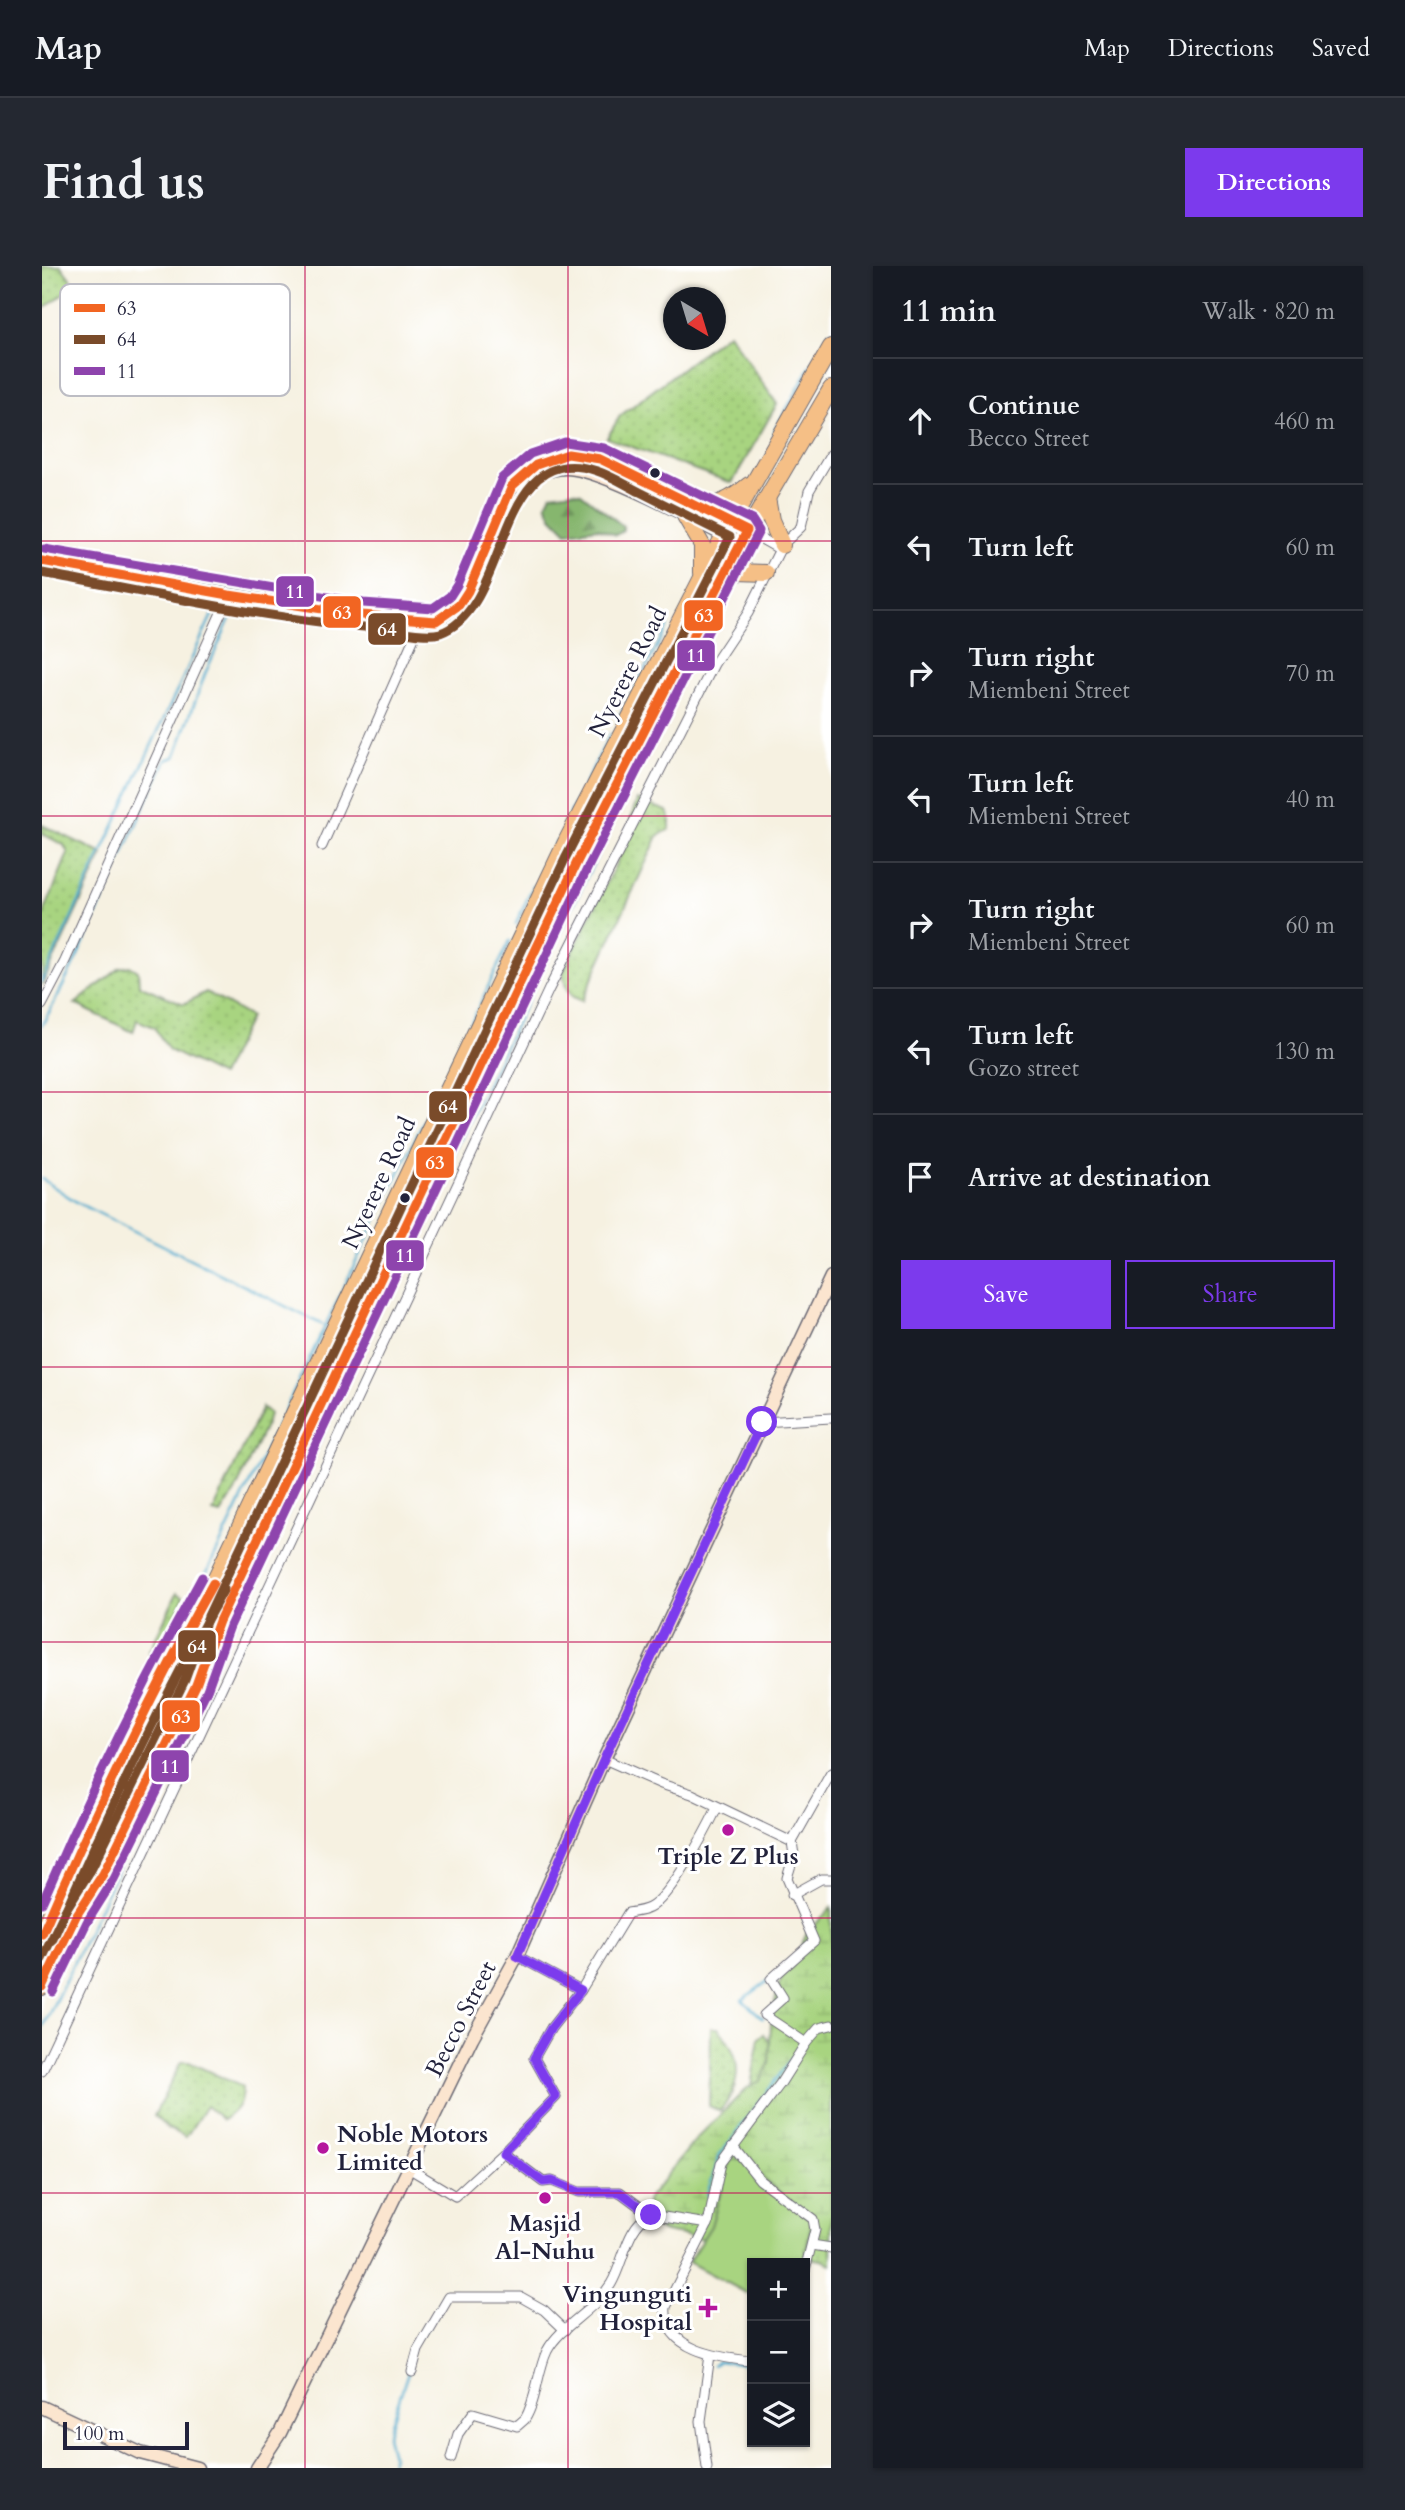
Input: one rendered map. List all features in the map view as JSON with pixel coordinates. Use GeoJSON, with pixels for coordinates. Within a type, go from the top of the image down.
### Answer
{"type":"FeatureCollection","features":[{"type":"Feature","properties":{"kind":"highway","name":"Nyerere Road"},"geometry":{"type":"LineString","coordinates":[[42,1934],[96,1810],[163,1673],[199,1613],[556,861],[699,582],[831,347]]}},
{"type":"Feature","properties":{"kind":"highway","name":"Nyerere Road"},"geometry":{"type":"LineString","coordinates":[[42,1987],[76,1916],[103,1874],[196,1685],[219,1621],[577,862],[718,585],[746,541],[766,498],[831,389]]}},
{"type":"Feature","properties":{"kind":"highway"},"geometry":{"type":"LineString","coordinates":[[699,582],[704,555],[690,511],[727,501],[760,472]]}},
{"type":"Feature","properties":{"kind":"highway"},"geometry":{"type":"LineString","coordinates":[[766,498],[781,547]]}},
{"type":"Feature","properties":{"kind":"highway"},"geometry":{"type":"LineString","coordinates":[[718,585],[737,572],[766,573]]}},
{"type":"Feature","properties":{"kind":"street"},"geometry":{"type":"LineString","coordinates":[[42,2071],[549,989],[714,664],[748,613],[781,547],[801,527],[809,491],[831,454]]}},
{"type":"Feature","properties":{"kind":"street"},"geometry":{"type":"LineString","coordinates":[[42,561],[229,595],[421,622],[436,621],[459,605],[485,549],[516,494],[528,481],[545,471],[567,468],[592,474],[690,511],[746,541],[781,547]]}},
{"type":"Feature","properties":{"kind":"street"},"geometry":{"type":"LineString","coordinates":[[42,1005],[65,961],[229,595]]}},
{"type":"Feature","properties":{"kind":"street"},"geometry":{"type":"LineString","coordinates":[[322,846],[421,622]]}},
{"type":"Feature","properties":{"kind":"street","name":"Becco Street"},"geometry":{"type":"LineString","coordinates":[[257,2468],[293,2408],[472,2038],[517,1956],[604,1759],[831,1277]]}},
{"type":"Feature","properties":{"kind":"street"},"geometry":{"type":"LineString","coordinates":[[762,1422],[831,1418]]}},
{"type":"Feature","properties":{"kind":"street"},"geometry":{"type":"LineString","coordinates":[[604,1759],[661,1784],[692,1794],[792,1842]]}},
{"type":"Feature","properties":{"kind":"street"},"geometry":{"type":"LineString","coordinates":[[806,2043],[764,2015],[783,1998],[771,1979],[814,1941],[792,1895],[787,1878],[794,1855],[792,1842],[831,1773]]}},
{"type":"Feature","properties":{"kind":"street"},"geometry":{"type":"LineString","coordinates":[[410,2169],[455,2196],[503,2152],[556,2097],[534,2058],[551,2028],[581,1990],[628,1913],[651,1908],[699,1846],[717,1808]]}},
{"type":"Feature","properties":{"kind":"street"},"geometry":{"type":"LineString","coordinates":[[792,1895],[821,1879],[831,1879]]}},
{"type":"Feature","properties":{"kind":"street"},"geometry":{"type":"LineString","coordinates":[[517,1956],[581,1990]]}},
{"type":"Feature","properties":{"kind":"street"},"geometry":{"type":"LineString","coordinates":[[747,2360],[710,2356],[673,2335],[665,2321],[666,2306],[708,2224],[721,2164],[780,2084],[806,2043],[820,2028],[831,2025]]}},
{"type":"Feature","properties":{"kind":"street"},"geometry":{"type":"LineString","coordinates":[[733,2147],[760,2180],[813,2219],[816,2230],[808,2258]]}},
{"type":"Feature","properties":{"kind":"street"},"geometry":{"type":"LineString","coordinates":[[503,2152],[543,2182],[552,2181],[579,2192],[620,2192],[650,2215],[664,2220],[708,2224]]}},
{"type":"Feature","properties":{"kind":"street"},"geometry":{"type":"LineString","coordinates":[[451,2458],[458,2434],[468,2416],[473,2413],[517,2426],[525,2418],[547,2352],[555,2338],[602,2296],[621,2265],[633,2231],[650,2215]]}},
{"type":"Feature","properties":{"kind":"street"},"geometry":{"type":"LineString","coordinates":[[812,2245],[831,2248]]}},
{"type":"Feature","properties":{"kind":"street"},"geometry":{"type":"LineString","coordinates":[[412,2372],[418,2350],[449,2297],[521,2297],[544,2311],[565,2330]]}},
{"type":"Feature","properties":{"kind":"street"},"geometry":{"type":"LineString","coordinates":[[706,2468],[701,2421],[710,2356]]}},
{"type":"Feature","properties":{"kind":"street"},"geometry":{"type":"LineString","coordinates":[[42,2407],[140,2453],[197,2468]]}},
{"type":"Feature","properties":{"kind":"green space"},"geometry":{"type":"Polygon","coordinates":[[[42,266],[61,266],[74,284],[60,284],[60,296],[42,310],[42,266]]]}},
{"type":"Feature","properties":{"kind":"green space"},"geometry":{"type":"Polygon","coordinates":[[[728,333],[777,404],[732,483],[607,438],[620,416],[706,350],[726,350],[728,333]]]}},
{"type":"Feature","properties":{"kind":"green space"},"geometry":{"type":"Polygon","coordinates":[[[573,491],[581,493],[623,526],[623,531],[616,535],[598,528],[567,532],[552,517],[546,504],[551,494],[573,491]]]}},
{"type":"Feature","properties":{"kind":"green space"},"geometry":{"type":"Polygon","coordinates":[[[637,800],[667,811],[670,829],[658,836],[582,1001],[567,990],[563,972],[632,831],[631,817],[637,800]]]}},
{"type":"Feature","properties":{"kind":"green space"},"geometry":{"type":"Polygon","coordinates":[[[42,825],[103,854],[42,985],[42,918],[68,853],[64,845],[42,834],[42,825]]]}},
{"type":"Feature","properties":{"kind":"green space"},"geometry":{"type":"Polygon","coordinates":[[[130,966],[138,971],[139,985],[184,1004],[206,992],[250,1017],[221,1076],[169,1050],[154,1027],[137,1020],[133,1032],[75,1004],[120,968],[130,966]]]}},
{"type":"Feature","properties":{"kind":"green space"},"geometry":{"type":"Polygon","coordinates":[[[262,1407],[269,1413],[267,1422],[235,1492],[221,1514],[213,1512],[262,1407]]]}},
{"type":"Feature","properties":{"kind":"green space"},"geometry":{"type":"Polygon","coordinates":[[[177,1593],[184,1597],[159,1655],[149,1652],[177,1593]]]}},
{"type":"Feature","properties":{"kind":"green space"},"geometry":{"type":"Polygon","coordinates":[[[831,1908],[831,2264],[660,2231],[647,2216],[647,2200],[697,2138],[746,2089],[760,2081],[769,2064],[771,2023],[778,1988],[783,1975],[792,1967],[807,1933],[831,1908]]]}},
{"type":"Feature","properties":{"kind":"green space"},"geometry":{"type":"Polygon","coordinates":[[[711,2028],[718,2028],[736,2059],[733,2090],[720,2111],[709,2106],[711,2028]]]}},
{"type":"Feature","properties":{"kind":"green space"},"geometry":{"type":"Polygon","coordinates":[[[764,2034],[777,2052],[748,2104],[759,2038],[764,2034]]]}},
{"type":"Feature","properties":{"kind":"green space"},"geometry":{"type":"Polygon","coordinates":[[[181,2062],[189,2062],[242,2087],[240,2102],[232,2113],[223,2120],[206,2106],[186,2137],[167,2128],[154,2116],[181,2062]]]}},
{"type":"Feature","properties":{"kind":"green space"},"geometry":{"type":"Polygon","coordinates":[[[741,2159],[812,2220],[804,2258],[747,2258],[747,2293],[688,2262],[711,2226],[730,2160],[741,2159]]]}},
{"type":"Feature","properties":{"kind":"waterway"},"geometry":{"type":"LineString","coordinates":[[823,345],[831,332]]}},
{"type":"Feature","properties":{"kind":"waterway"},"geometry":{"type":"LineString","coordinates":[[773,433],[820,350]]}},
{"type":"Feature","properties":{"kind":"waterway"},"geometry":{"type":"LineString","coordinates":[[42,553],[228,587],[327,598],[408,613]]}},
{"type":"Feature","properties":{"kind":"waterway"},"geometry":{"type":"LineString","coordinates":[[42,572],[219,600]]}},
{"type":"Feature","properties":{"kind":"waterway"},"geometry":{"type":"LineString","coordinates":[[42,981],[219,600]]}},
{"type":"Feature","properties":{"kind":"waterway"},"geometry":{"type":"LineString","coordinates":[[229,601],[398,630]]}},
{"type":"Feature","properties":{"kind":"waterway"},"geometry":{"type":"LineString","coordinates":[[42,1025],[76,960],[166,760],[175,757],[205,674],[237,603]]}},
{"type":"Feature","properties":{"kind":"waterway"},"geometry":{"type":"LineString","coordinates":[[618,719],[668,626]]}},
{"type":"Feature","properties":{"kind":"waterway"},"geometry":{"type":"LineString","coordinates":[[569,815],[610,734]]}},
{"type":"Feature","properties":{"kind":"waterway"},"geometry":{"type":"LineString","coordinates":[[540,873],[556,841]]}},
{"type":"Feature","properties":{"kind":"waterway"},"geometry":{"type":"LineString","coordinates":[[42,2029],[290,1507],[364,1340],[601,847]]}},
{"type":"Feature","properties":{"kind":"waterway"},"geometry":{"type":"LineString","coordinates":[[516,924],[533,886]]}},
{"type":"Feature","properties":{"kind":"waterway"},"geometry":{"type":"LineString","coordinates":[[172,1645],[510,941]]}},
{"type":"Feature","properties":{"kind":"waterway"},"geometry":{"type":"LineString","coordinates":[[42,1179],[78,1203],[325,1326]]}},
{"type":"Feature","properties":{"kind":"waterway"},"geometry":{"type":"LineString","coordinates":[[763,2018],[742,2000],[768,1981]]}},
{"type":"Feature","properties":{"kind":"waterway"},"geometry":{"type":"LineString","coordinates":[[710,2202],[707,2194],[720,2155],[792,2058]]}},
{"type":"Feature","properties":{"kind":"waterway"},"geometry":{"type":"LineString","coordinates":[[651,2219],[671,2222]]}},
{"type":"Feature","properties":{"kind":"waterway"},"geometry":{"type":"LineString","coordinates":[[425,2330],[444,2298]]}},
{"type":"Feature","properties":{"kind":"waterway"},"geometry":{"type":"LineString","coordinates":[[712,2366],[718,2361],[747,2365]]}},
{"type":"Feature","properties":{"kind":"waterway"},"geometry":{"type":"LineString","coordinates":[[390,2468],[392,2456],[387,2436],[409,2369]]}},
{"type":"Feature","properties":{"kind":"transit line","name":"11"},"geometry":{"type":"LineString","coordinates":[[44,549],[363,603],[433,608],[450,596],[457,585],[502,478],[530,454],[565,442],[604,448],[752,520],[759,531],[588,867],[230,1626],[207,1690],[114,1879],[87,1922],[53,1992]]}},
{"type":"Feature","properties":{"kind":"transit line","name":"63"},"geometry":{"type":"LineString","coordinates":[[42,561],[229,595],[362,615],[436,621],[459,605],[468,591],[512,486],[536,465],[568,454],[600,459],[747,531],[577,862],[219,1621],[196,1685],[103,1874],[76,1916],[42,1987]]}},
{"type":"Feature","properties":{"kind":"transit line","name":"64"},"geometry":{"type":"LineString","coordinates":[[42,573],[257,613],[434,634],[440,633],[463,617],[481,592],[521,500],[539,478],[563,467],[603,473],[730,537],[566,857],[208,1616],[185,1680],[92,1868],[65,1911],[42,1959]]}},
{"type":"Feature","properties":{"kind":"transit line","name":"11"},"geometry":{"type":"LineString","coordinates":[[42,1903],[118,1738],[202,1577]]}},
{"type":"Feature","properties":{"kind":"transit line","name":"63"},"geometry":{"type":"LineString","coordinates":[[42,1934],[123,1756],[213,1583]]}},
{"type":"Feature","properties":{"kind":"transit line","name":"64"},"geometry":{"type":"LineString","coordinates":[[53,1939],[134,1762],[224,1589]]}},
{"type":"Feature","properties":{"kind":"place","name":"Triple Z Plus"},"geometry":{"type":"Point","coordinates":[728,1830]}},
{"type":"Feature","properties":{"kind":"place","name":"Noble Motors Limited"},"geometry":{"type":"Point","coordinates":[323,2148]}},
{"type":"Feature","properties":{"kind":"place","name":"Masjid Al-Nuhu"},"geometry":{"type":"Point","coordinates":[545,2198]}},
{"type":"Feature","properties":{"kind":"place","name":"Vingunguti Hospital"},"geometry":{"type":"Point","coordinates":[708,2308]}},
{"type":"Feature","properties":{"kind":"route"},"geometry":{"type":"LineString","coordinates":[[651,2215],[620,2192],[579,2192],[552,2181],[543,2182],[503,2152],[556,2097],[534,2058],[551,2028],[581,1990],[517,1956],[604,1759],[762,1422]]}}]}
